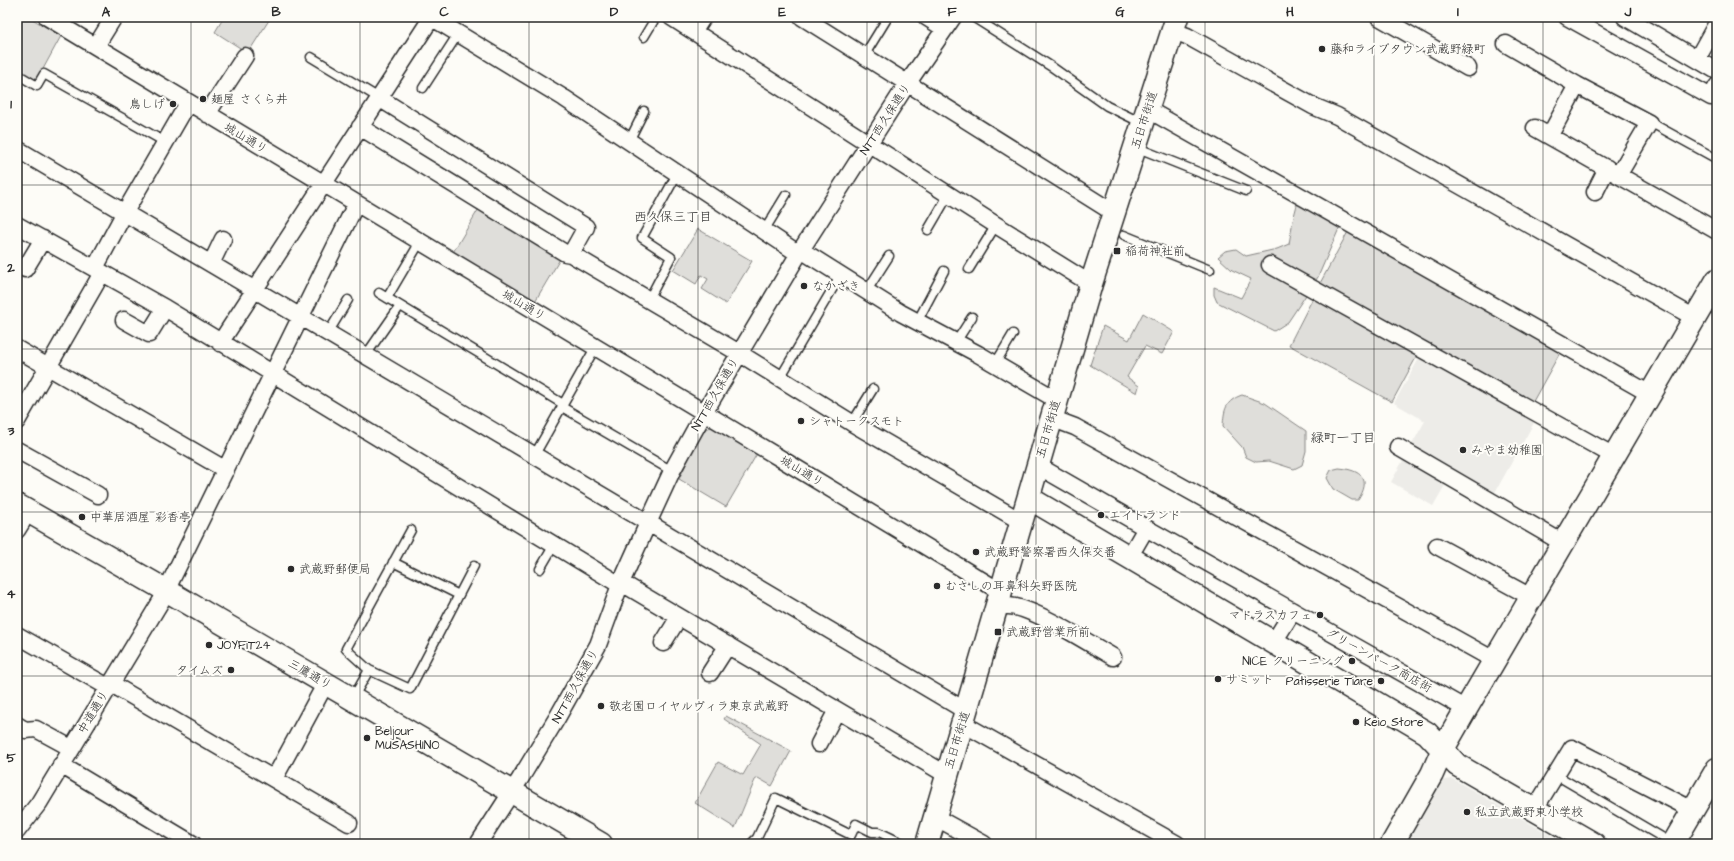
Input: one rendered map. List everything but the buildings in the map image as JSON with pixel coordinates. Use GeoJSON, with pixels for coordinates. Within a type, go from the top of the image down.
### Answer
{"type":"FeatureCollection","features":[{"type":"Feature","properties":{"kind":"main road","name":"五日市街道"},"geometry":{"type":"LineString","coordinates":[[927,844],[964,717],[1004,599],[1022,522],[1091,284],[1176,21]]}},
{"type":"Feature","properties":{"kind":"main road"},"geometry":{"type":"LineString","coordinates":[[1392,844],[1432,774],[1443,749],[1494,660],[1717,280]]}},
{"type":"Feature","properties":{"kind":"main road"},"geometry":{"type":"LineString","coordinates":[[1029,498],[1427,733],[1457,765],[1594,844]]}},
{"type":"Feature","properties":{"kind":"main road","name":"三鷹通り"},"geometry":{"type":"LineString","coordinates":[[19,519],[165,590],[513,791],[601,844]]}},
{"type":"Feature","properties":{"kind":"main road"},"geometry":{"type":"LineString","coordinates":[[1669,841],[1717,769]]}},
{"type":"Feature","properties":{"kind":"street","name":"城山通り"},"geometry":{"type":"LineString","coordinates":[[47,17],[595,348],[815,478],[1004,599]]}},
{"type":"Feature","properties":{"kind":"street"},"geometry":{"type":"LineString","coordinates":[[96,46],[114,17]]}},
{"type":"Feature","properties":{"kind":"street"},"geometry":{"type":"LineString","coordinates":[[220,343],[432,17],[564,98],[764,231],[917,322],[995,364],[1075,427],[1494,660]]}},
{"type":"Feature","properties":{"kind":"street"},"geometry":{"type":"LineString","coordinates":[[671,17],[1091,284]]}},
{"type":"Feature","properties":{"kind":"street"},"geometry":{"type":"LineString","coordinates":[[694,31],[703,17]]}},
{"type":"Feature","properties":{"kind":"street"},"geometry":{"type":"LineString","coordinates":[[802,17],[1114,213]]}},
{"type":"Feature","properties":{"kind":"street"},"geometry":{"type":"LineString","coordinates":[[926,17],[949,23]]}},
{"type":"Feature","properties":{"kind":"street"},"geometry":{"type":"LineString","coordinates":[[1567,17],[1711,98],[1717,86]]}},
{"type":"Feature","properties":{"kind":"street"},"geometry":{"type":"LineString","coordinates":[[1625,17],[1717,71]]}},
{"type":"Feature","properties":{"kind":"street"},"geometry":{"type":"LineString","coordinates":[[1382,18],[1468,68]]}},
{"type":"Feature","properties":{"kind":"street"},"geometry":{"type":"LineString","coordinates":[[1176,21],[1187,36],[1313,106],[1336,116],[1695,318]]}},
{"type":"Feature","properties":{"kind":"street","name":"NTT西久保通り"},"geometry":{"type":"LineString","coordinates":[[478,844],[513,791],[557,718],[598,645],[621,584],[648,523],[672,471],[704,413],[800,252],[907,84],[949,23]]}},
{"type":"Feature","properties":{"kind":"street"},"geometry":{"type":"LineString","coordinates":[[1697,59],[1717,24]]}},
{"type":"Feature","properties":{"kind":"street"},"geometry":{"type":"LineString","coordinates":[[1506,44],[1577,85],[1649,123],[1613,171],[1595,192]]}},
{"type":"Feature","properties":{"kind":"street"},"geometry":{"type":"LineString","coordinates":[[207,114],[245,56]]}},
{"type":"Feature","properties":{"kind":"street"},"geometry":{"type":"LineString","coordinates":[[1550,135],[1577,85]]}},
{"type":"Feature","properties":{"kind":"street"},"geometry":{"type":"LineString","coordinates":[[379,98],[586,227],[571,254]]}},
{"type":"Feature","properties":{"kind":"street"},"geometry":{"type":"LineString","coordinates":[[17,421],[48,367],[98,271],[125,212],[188,103]]}},
{"type":"Feature","properties":{"kind":"street"},"geometry":{"type":"LineString","coordinates":[[1145,116],[1358,228],[1650,394]]}},
{"type":"Feature","properties":{"kind":"street"},"geometry":{"type":"LineString","coordinates":[[360,126],[565,253],[571,254],[649,299],[852,423],[1022,522]]}},
{"type":"Feature","properties":{"kind":"street"},"geometry":{"type":"LineString","coordinates":[[1535,128],[1550,135],[1717,231]]}},
{"type":"Feature","properties":{"kind":"street"},"geometry":{"type":"LineString","coordinates":[[17,149],[648,523],[964,717],[1177,844]]}},
{"type":"Feature","properties":{"kind":"street","name":"中道通り"},"geometry":{"type":"LineString","coordinates":[[17,831],[39,803],[160,601],[356,204]]}},
{"type":"Feature","properties":{"kind":"street"},"geometry":{"type":"LineString","coordinates":[[17,225],[165,308],[220,343],[272,373],[554,545],[947,775]]}},
{"type":"Feature","properties":{"kind":"street"},"geometry":{"type":"LineString","coordinates":[[25,269],[43,239]]}},
{"type":"Feature","properties":{"kind":"street"},"geometry":{"type":"LineString","coordinates":[[211,264],[223,239]]}},
{"type":"Feature","properties":{"kind":"street"},"geometry":{"type":"LineString","coordinates":[[1270,265],[1614,456]]}},
{"type":"Feature","properties":{"kind":"street"},"geometry":{"type":"LineString","coordinates":[[124,320],[149,334],[165,308]]}},
{"type":"Feature","properties":{"kind":"street"},"geometry":{"type":"LineString","coordinates":[[17,349],[226,470]]}},
{"type":"Feature","properties":{"kind":"street"},"geometry":{"type":"LineString","coordinates":[[1398,447],[1563,543]]}},
{"type":"Feature","properties":{"kind":"street"},"geometry":{"type":"LineString","coordinates":[[17,450],[98,495]]}},
{"type":"Feature","properties":{"kind":"street","name":"グリーンパーク商店街"},"geometry":{"type":"LineString","coordinates":[[1047,471],[1466,709]]}},
{"type":"Feature","properties":{"kind":"street"},"geometry":{"type":"LineString","coordinates":[[1135,547],[1146,528]]}},
{"type":"Feature","properties":{"kind":"street"},"geometry":{"type":"LineString","coordinates":[[1437,546],[1531,597]]}},
{"type":"Feature","properties":{"kind":"street"},"geometry":{"type":"LineString","coordinates":[[1004,599],[1013,605],[1030,611],[1113,657]]}},
{"type":"Feature","properties":{"kind":"street"},"geometry":{"type":"LineString","coordinates":[[1280,632],[1293,611]]}},
{"type":"Feature","properties":{"kind":"street"},"geometry":{"type":"LineString","coordinates":[[663,643],[679,617]]}},
{"type":"Feature","properties":{"kind":"street"},"geometry":{"type":"LineString","coordinates":[[17,635],[109,685],[349,823]]}},
{"type":"Feature","properties":{"kind":"street"},"geometry":{"type":"LineString","coordinates":[[710,673],[728,646]]}},
{"type":"Feature","properties":{"kind":"street"},"geometry":{"type":"LineString","coordinates":[[274,779],[321,692]]}},
{"type":"Feature","properties":{"kind":"street"},"geometry":{"type":"LineString","coordinates":[[819,744],[837,710]]}},
{"type":"Feature","properties":{"kind":"street"},"geometry":{"type":"LineString","coordinates":[[17,725],[26,730],[36,729],[71,748]]}},
{"type":"Feature","properties":{"kind":"street"},"geometry":{"type":"LineString","coordinates":[[1539,802],[1572,748],[1685,806]]}},
{"type":"Feature","properties":{"kind":"street"},"geometry":{"type":"LineString","coordinates":[[61,766],[193,844]]}},
{"type":"Feature","properties":{"kind":"street"},"geometry":{"type":"LineString","coordinates":[[935,816],[984,844]]}},
{"type":"Feature","properties":{"kind":"lane"},"geometry":{"type":"LineString","coordinates":[[644,37],[656,17]]}},
{"type":"Feature","properties":{"kind":"lane"},"geometry":{"type":"LineString","coordinates":[[864,56],[888,17]]}},
{"type":"Feature","properties":{"kind":"lane"},"geometry":{"type":"LineString","coordinates":[[973,17],[1052,67],[1107,106],[1145,116]]}},
{"type":"Feature","properties":{"kind":"lane"},"geometry":{"type":"LineString","coordinates":[[423,88],[458,34]]}},
{"type":"Feature","properties":{"kind":"lane"},"geometry":{"type":"LineString","coordinates":[[311,57],[379,98]]}},
{"type":"Feature","properties":{"kind":"lane"},"geometry":{"type":"LineString","coordinates":[[17,74],[37,86],[44,74],[165,142]]}},
{"type":"Feature","properties":{"kind":"lane"},"geometry":{"type":"LineString","coordinates":[[629,141],[644,111]]}},
{"type":"Feature","properties":{"kind":"lane"},"geometry":{"type":"LineString","coordinates":[[1649,123],[1717,159]]}},
{"type":"Feature","properties":{"kind":"lane"},"geometry":{"type":"LineString","coordinates":[[1143,150],[1246,192]]}},
{"type":"Feature","properties":{"kind":"lane"},"geometry":{"type":"LineString","coordinates":[[649,299],[671,257],[642,238],[678,174]]}},
{"type":"Feature","properties":{"kind":"lane"},"geometry":{"type":"LineString","coordinates":[[928,230],[949,194]]}},
{"type":"Feature","properties":{"kind":"lane"},"geometry":{"type":"LineString","coordinates":[[764,231],[786,196]]}},
{"type":"Feature","properties":{"kind":"lane"},"geometry":{"type":"LineString","coordinates":[[1315,212],[1354,234],[1358,228]]}},
{"type":"Feature","properties":{"kind":"lane"},"geometry":{"type":"LineString","coordinates":[[969,270],[996,225]]}},
{"type":"Feature","properties":{"kind":"lane"},"geometry":{"type":"LineString","coordinates":[[1124,235],[1210,270]]}},
{"type":"Feature","properties":{"kind":"lane"},"geometry":{"type":"LineString","coordinates":[[387,298],[420,242]]}},
{"type":"Feature","properties":{"kind":"lane"},"geometry":{"type":"LineString","coordinates":[[866,292],[888,256]]}},
{"type":"Feature","properties":{"kind":"lane"},"geometry":{"type":"LineString","coordinates":[[917,322],[944,271]]}},
{"type":"Feature","properties":{"kind":"lane"},"geometry":{"type":"LineString","coordinates":[[780,378],[840,276]]}},
{"type":"Feature","properties":{"kind":"lane"},"geometry":{"type":"LineString","coordinates":[[379,293],[672,471]]}},
{"type":"Feature","properties":{"kind":"lane"},"geometry":{"type":"LineString","coordinates":[[328,333],[348,300]]}},
{"type":"Feature","properties":{"kind":"lane"},"geometry":{"type":"LineString","coordinates":[[366,355],[400,306]]}},
{"type":"Feature","properties":{"kind":"lane"},"geometry":{"type":"LineString","coordinates":[[956,342],[972,317]]}},
{"type":"Feature","properties":{"kind":"lane"},"geometry":{"type":"LineString","coordinates":[[995,364],[1012,334]]}},
{"type":"Feature","properties":{"kind":"lane"},"geometry":{"type":"LineString","coordinates":[[534,456],[595,348]]}},
{"type":"Feature","properties":{"kind":"lane"},"geometry":{"type":"LineString","coordinates":[[852,423],[873,389]]}},
{"type":"Feature","properties":{"kind":"lane"},"geometry":{"type":"LineString","coordinates":[[411,530],[346,649],[369,670],[410,690],[474,566]]}},
{"type":"Feature","properties":{"kind":"lane"},"geometry":{"type":"LineString","coordinates":[[540,568],[554,545]]}},
{"type":"Feature","properties":{"kind":"lane"},"geometry":{"type":"LineString","coordinates":[[394,562],[459,595]]}},
{"type":"Feature","properties":{"kind":"lane"},"geometry":{"type":"LineString","coordinates":[[353,698],[369,670]]}},
{"type":"Feature","properties":{"kind":"lane"},"geometry":{"type":"LineString","coordinates":[[1556,775],[1669,841]]}},
{"type":"Feature","properties":{"kind":"lane"},"geometry":{"type":"LineString","coordinates":[[751,844],[757,838],[776,798],[851,835],[856,824],[872,832],[878,832],[904,844]]}},
{"type":"Feature","properties":{"kind":"shaded area"},"geometry":{"type":"Polygon","coordinates":[[[17,17],[29,17],[61,36],[36,82],[17,71],[17,17]]]}},
{"type":"Feature","properties":{"kind":"shaded area"},"geometry":{"type":"Polygon","coordinates":[[[224,17],[271,17],[248,53],[215,32],[224,17]]]}},
{"type":"Feature","properties":{"kind":"shaded area"},"geometry":{"type":"Polygon","coordinates":[[[1298,201],[1341,224],[1318,277],[1288,322],[1274,331],[1217,302],[1214,295],[1214,287],[1241,298],[1251,279],[1232,270],[1218,257],[1225,251],[1236,249],[1246,256],[1277,249],[1289,244],[1298,201]]]}},
{"type":"Feature","properties":{"kind":"shaded area"},"geometry":{"type":"Polygon","coordinates":[[[481,205],[563,254],[534,303],[452,254],[481,205]]]}},
{"type":"Feature","properties":{"kind":"shaded area"},"geometry":{"type":"Polygon","coordinates":[[[1350,228],[1562,349],[1531,405],[1318,287],[1350,228]]]}},
{"type":"Feature","properties":{"kind":"shaded area"},"geometry":{"type":"Polygon","coordinates":[[[698,229],[752,261],[726,304],[702,289],[708,279],[701,275],[696,284],[673,270],[698,229]]]}},
{"type":"Feature","properties":{"kind":"shaded area"},"geometry":{"type":"Polygon","coordinates":[[[1315,294],[1419,352],[1392,402],[1289,345],[1315,294]]]}},
{"type":"Feature","properties":{"kind":"shaded area"},"geometry":{"type":"Polygon","coordinates":[[[1143,313],[1174,332],[1162,354],[1145,346],[1127,377],[1139,386],[1137,393],[1090,365],[1103,326],[1129,340],[1143,313]]]}},
{"type":"Feature","properties":{"kind":"shaded area","name":"みやま幼稚園"},"geometry":{"type":"Polygon","coordinates":[[[1421,355],[1536,419],[1489,503],[1448,480],[1433,506],[1391,482],[1425,421],[1394,403],[1421,355]]]}},
{"type":"Feature","properties":{"kind":"shaded area"},"geometry":{"type":"Polygon","coordinates":[[[1242,395],[1265,403],[1306,431],[1306,451],[1302,465],[1294,469],[1269,461],[1256,462],[1246,457],[1242,447],[1223,426],[1226,407],[1236,397],[1242,395]]]}},
{"type":"Feature","properties":{"kind":"shaded area"},"geometry":{"type":"Polygon","coordinates":[[[713,426],[758,452],[726,507],[679,479],[702,431],[713,426]]]}},
{"type":"Feature","properties":{"kind":"shaded area"},"geometry":{"type":"Polygon","coordinates":[[[1339,468],[1353,471],[1362,477],[1364,486],[1358,500],[1352,500],[1333,489],[1327,478],[1331,470],[1339,468]]]}},
{"type":"Feature","properties":{"kind":"shaded area"},"geometry":{"type":"Polygon","coordinates":[[[726,716],[791,751],[772,786],[758,778],[755,780],[735,828],[695,803],[718,762],[743,775],[761,744],[724,719],[726,716]]]}},
{"type":"Feature","properties":{"kind":"shaded area","name":"私立武蔵野東小学校"},"geometry":{"type":"Polygon","coordinates":[[[1453,779],[1566,844],[1404,844],[1439,781],[1453,779]]]}},
{"type":"Feature","properties":{"kind":"place","name":"藤和ライブタウン武蔵野緑町"},"geometry":{"type":"Point","coordinates":[1322,49]}},
{"type":"Feature","properties":{"kind":"place","name":"麺屋 さくら井"},"geometry":{"type":"Point","coordinates":[203,99]}},
{"type":"Feature","properties":{"kind":"place","name":"鳥しげ"},"geometry":{"type":"Point","coordinates":[173,104]}},
{"type":"Feature","properties":{"kind":"place","name":"稲荷神社前"},"geometry":{"type":"Point","coordinates":[1117,251]}},
{"type":"Feature","properties":{"kind":"place","name":"なかざき"},"geometry":{"type":"Point","coordinates":[804,286]}},
{"type":"Feature","properties":{"kind":"place","name":"シャトークスモト"},"geometry":{"type":"Point","coordinates":[801,421]}},
{"type":"Feature","properties":{"kind":"place","name":"みやま幼稚園"},"geometry":{"type":"Point","coordinates":[1463,450]}},
{"type":"Feature","properties":{"kind":"place","name":"エイトランド"},"geometry":{"type":"Point","coordinates":[1101,515]}},
{"type":"Feature","properties":{"kind":"place","name":"中華居酒屋 彩香亭"},"geometry":{"type":"Point","coordinates":[82,517]}},
{"type":"Feature","properties":{"kind":"place","name":"武蔵野警察署西久保交番"},"geometry":{"type":"Point","coordinates":[976,552]}},
{"type":"Feature","properties":{"kind":"place","name":"武蔵野郵便局"},"geometry":{"type":"Point","coordinates":[291,569]}},
{"type":"Feature","properties":{"kind":"place","name":"むさしの耳鼻科矢野医院"},"geometry":{"type":"Point","coordinates":[937,586]}},
{"type":"Feature","properties":{"kind":"place","name":"マドラスカフェ"},"geometry":{"type":"Point","coordinates":[1320,615]}},
{"type":"Feature","properties":{"kind":"place","name":"武蔵野営業所前"},"geometry":{"type":"Point","coordinates":[998,632]}},
{"type":"Feature","properties":{"kind":"place","name":"JOYFiT24"},"geometry":{"type":"Point","coordinates":[209,645]}},
{"type":"Feature","properties":{"kind":"place","name":"NICE クリーニング"},"geometry":{"type":"Point","coordinates":[1352,661]}},
{"type":"Feature","properties":{"kind":"place","name":"タイムズ"},"geometry":{"type":"Point","coordinates":[231,670]}},
{"type":"Feature","properties":{"kind":"place","name":"サミット"},"geometry":{"type":"Point","coordinates":[1218,679]}},
{"type":"Feature","properties":{"kind":"place","name":"Patisserie Tiare"},"geometry":{"type":"Point","coordinates":[1381,681]}},
{"type":"Feature","properties":{"kind":"place","name":"敬老園ロイヤルヴィラ東京武蔵野"},"geometry":{"type":"Point","coordinates":[601,706]}},
{"type":"Feature","properties":{"kind":"place","name":"Keio Store"},"geometry":{"type":"Point","coordinates":[1356,722]}},
{"type":"Feature","properties":{"kind":"place","name":"Beljour MUSASHINO"},"geometry":{"type":"Point","coordinates":[367,738]}},
{"type":"Feature","properties":{"kind":"place","name":"私立武蔵野東小学校"},"geometry":{"type":"Point","coordinates":[1467,812]}},
{"type":"Feature","properties":{"kind":"district","name":"西久保三丁目"},"geometry":{"type":"Point","coordinates":[673,216]}},
{"type":"Feature","properties":{"kind":"district","name":"緑町一丁目"},"geometry":{"type":"Point","coordinates":[1343,437]}}]}
